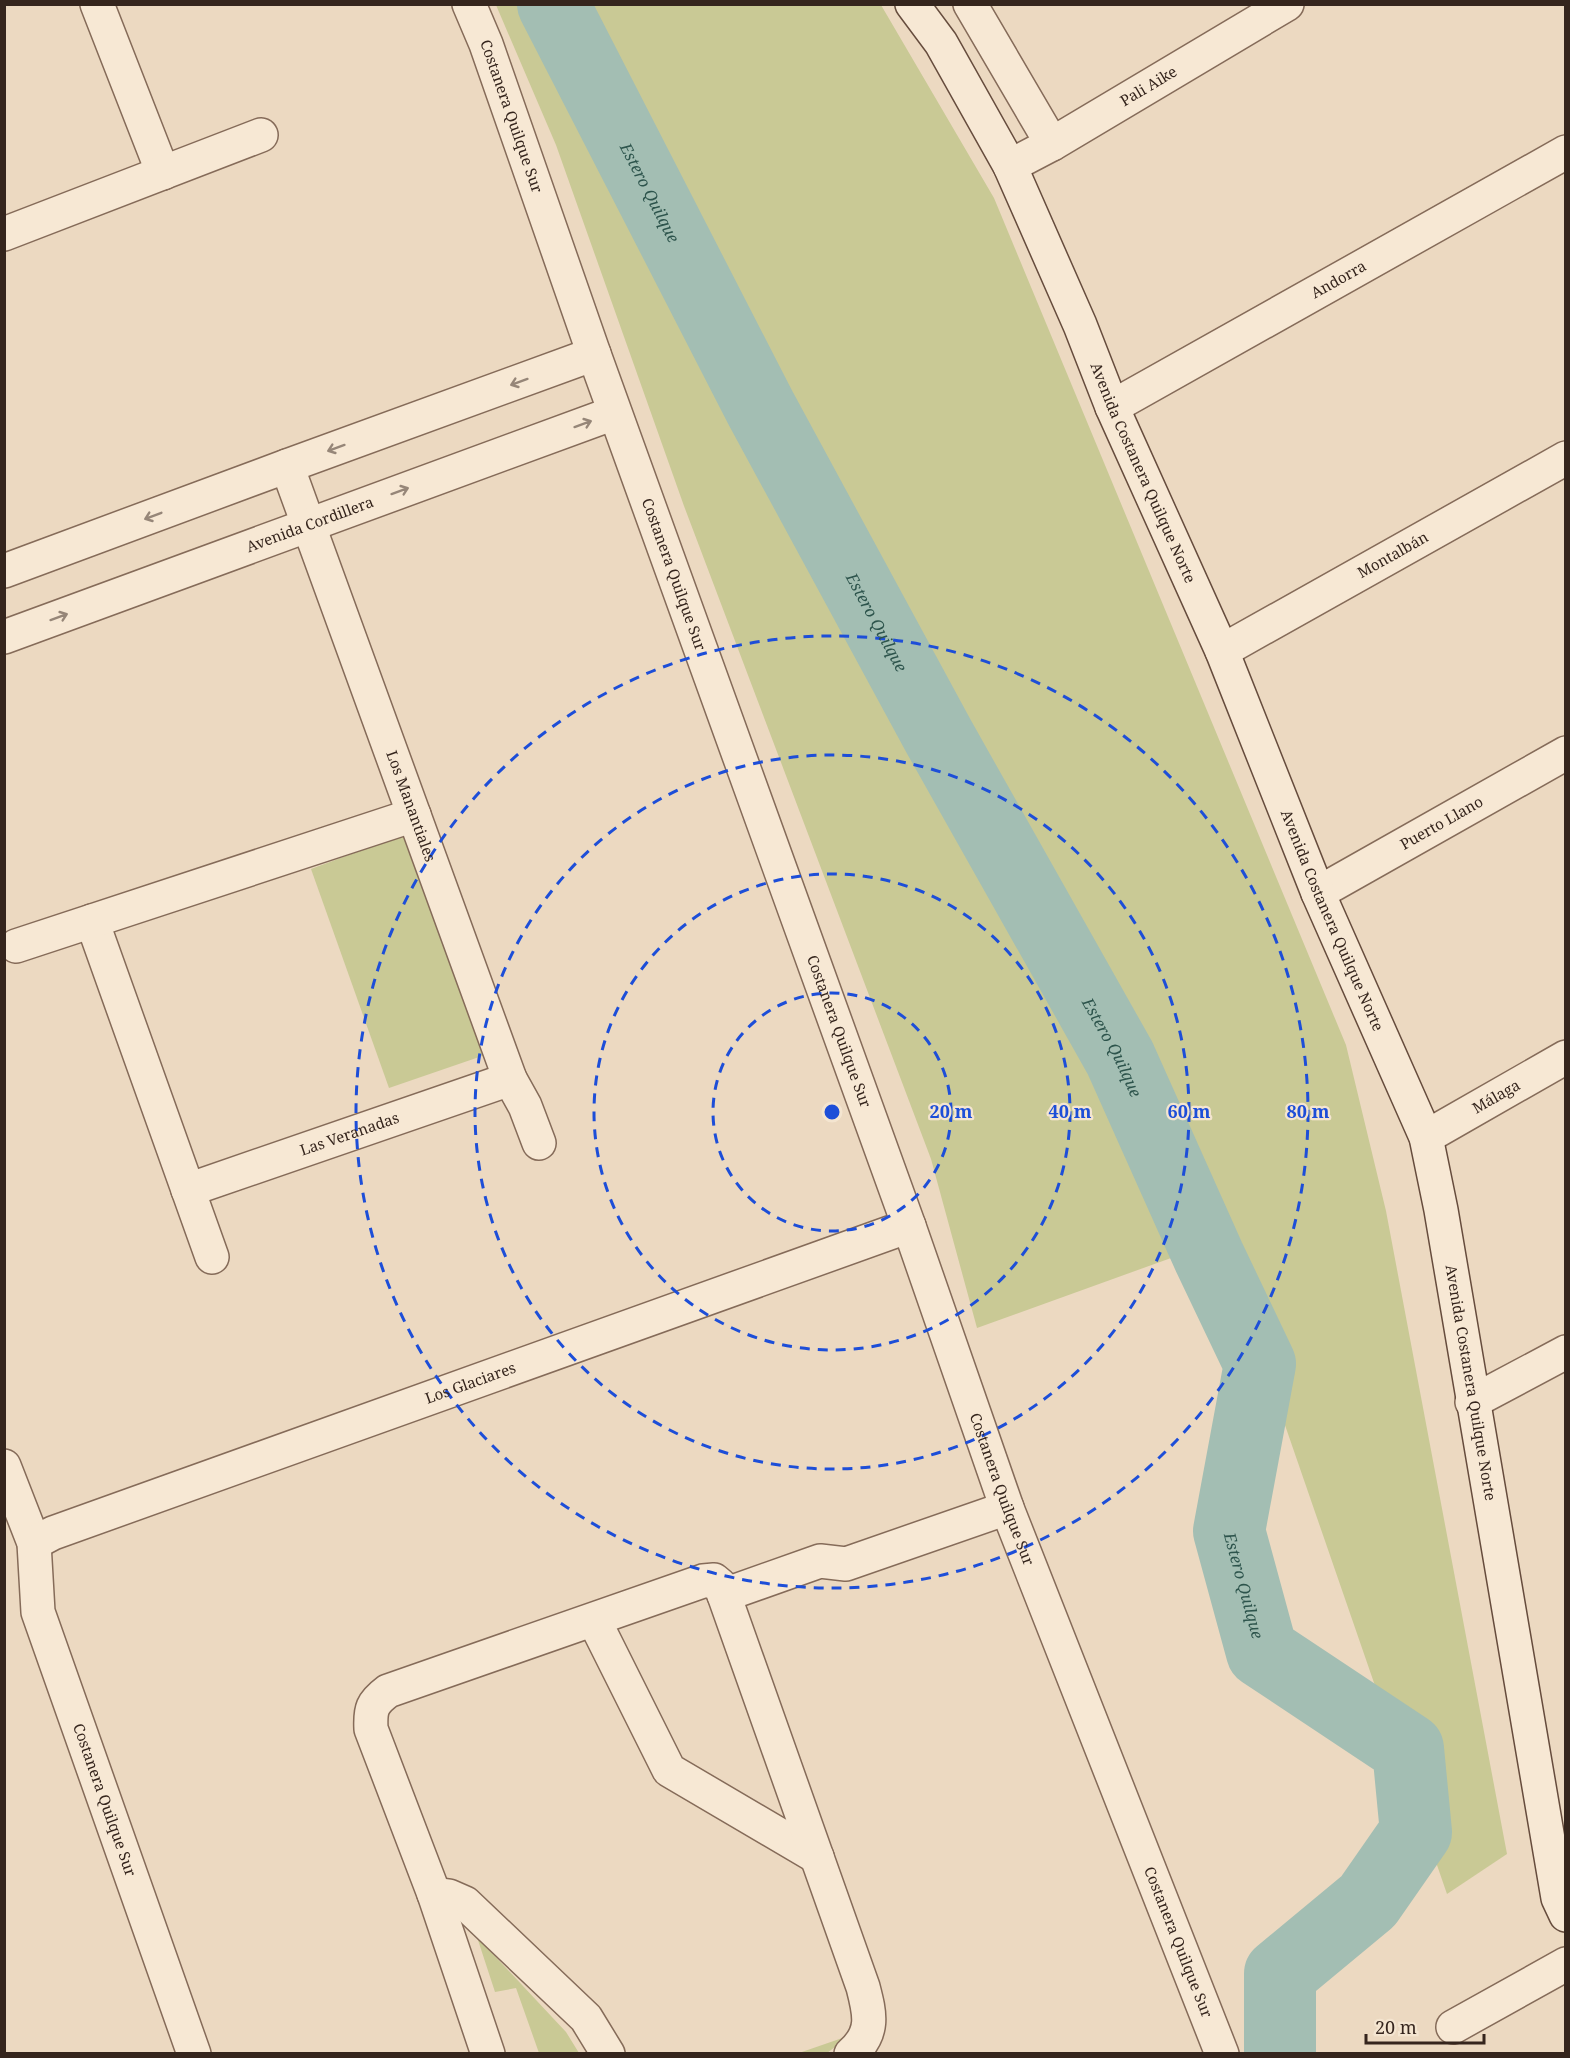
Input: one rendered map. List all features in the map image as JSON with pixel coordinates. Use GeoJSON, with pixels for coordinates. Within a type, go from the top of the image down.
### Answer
{"type":"FeatureCollection","features":[{"type":"Feature","properties":{"kind":"street"},"geometry":{"type":"LineString","coordinates":[[97,4],[163,172]]}},
{"type":"Feature","properties":{"kind":"street","name":"Costanera Quilque Sur"},"geometry":{"type":"LineString","coordinates":[[469,4],[486,44],[614,413],[909,1226],[1007,1508],[1222,2054]]}},
{"type":"Feature","properties":{"kind":"street","name":"Avenida Costanera Quilque Norte"},"geometry":{"type":"LineString","coordinates":[[912,4],[942,43],[1010,166],[1080,325],[1112,407],[1222,651],[1318,893],[1426,1137],[1441,1210],[1472,1402],[1563,1902]]}},
{"type":"Feature","properties":{"kind":"street"},"geometry":{"type":"LineString","coordinates":[[970,4],[1052,144]]}},
{"type":"Feature","properties":{"kind":"street","name":"Pali Aike"},"geometry":{"type":"LineString","coordinates":[[1010,166],[1052,144],[1287,4]]}},
{"type":"Feature","properties":{"kind":"street"},"geometry":{"type":"LineString","coordinates":[[4,234],[261,135]]}},
{"type":"Feature","properties":{"kind":"street","name":"Andorra"},"geometry":{"type":"LineString","coordinates":[[1112,407],[1566,152]]}},
{"type":"Feature","properties":{"kind":"street"},"geometry":{"type":"LineString","coordinates":[[4,572],[594,354]]}},
{"type":"Feature","properties":{"kind":"street","name":"Avenida Cordillera"},"geometry":{"type":"LineString","coordinates":[[4,637],[614,413]]}},
{"type":"Feature","properties":{"kind":"street","name":"Montalbán"},"geometry":{"type":"LineString","coordinates":[[1222,651],[1566,458]]}},
{"type":"Feature","properties":{"kind":"street","name":"Los Manantiales"},"geometry":{"type":"LineString","coordinates":[[287,466],[510,1078],[525,1106],[539,1143]]}},
{"type":"Feature","properties":{"kind":"street","name":"Puerto Llano"},"geometry":{"type":"LineString","coordinates":[[1318,893],[1566,753]]}},
{"type":"Feature","properties":{"kind":"street"},"geometry":{"type":"LineString","coordinates":[[16,946],[414,815]]}},
{"type":"Feature","properties":{"kind":"street"},"geometry":{"type":"LineString","coordinates":[[92,921],[212,1257]]}},
{"type":"Feature","properties":{"kind":"street","name":"Málaga"},"geometry":{"type":"LineString","coordinates":[[1426,1137],[1566,1057]]}},
{"type":"Feature","properties":{"kind":"street","name":"Las Veranadas"},"geometry":{"type":"LineString","coordinates":[[188,1190],[510,1078]]}},
{"type":"Feature","properties":{"kind":"street","name":"Los Glaciares"},"geometry":{"type":"LineString","coordinates":[[34,1543],[53,1533],[909,1226]]}},
{"type":"Feature","properties":{"kind":"street"},"geometry":{"type":"LineString","coordinates":[[1472,1402],[1566,1352]]}},
{"type":"Feature","properties":{"kind":"street","name":"Costanera Quilque Sur"},"geometry":{"type":"LineString","coordinates":[[4,1466],[34,1543],[38,1612],[194,2054]]}},
{"type":"Feature","properties":{"kind":"street"},"geometry":{"type":"LineString","coordinates":[[724,1595],[820,1561],[846,1564],[1007,1508]]}},
{"type":"Feature","properties":{"kind":"street"},"geometry":{"type":"LineString","coordinates":[[488,2054],[434,1894],[372,1729],[370,1712],[378,1699],[388,1691],[703,1581],[714,1580],[720,1585],[724,1595],[863,1987],[870,2012],[869,2026],[861,2045],[851,2054]]}},
{"type":"Feature","properties":{"kind":"street"},"geometry":{"type":"LineString","coordinates":[[594,1620],[669,1770],[817,1857]]}},
{"type":"Feature","properties":{"kind":"street"},"geometry":{"type":"LineString","coordinates":[[434,1894],[449,1896],[465,1903],[586,2018],[608,2054]]}},
{"type":"Feature","properties":{"kind":"street"},"geometry":{"type":"LineString","coordinates":[[1453,2027],[1566,1964]]}},
{"type":"Feature","properties":{"kind":"green space"},"geometry":{"type":"Polygon","coordinates":[[[496,5],[881,5],[994,198],[1346,1045],[1386,1211],[1507,1854],[1447,1894],[1221,1240],[977,1328],[931,1159],[684,506],[556,145],[496,5]]]}},
{"type":"Feature","properties":{"kind":"green space"},"geometry":{"type":"Polygon","coordinates":[[[408,833],[485,1055],[389,1088],[311,869],[408,833]]]}},
{"type":"Feature","properties":{"kind":"green space"},"geometry":{"type":"Polygon","coordinates":[[[477,1937],[566,2032],[579,2053],[539,2053],[516,1988],[495,1992],[477,1937]]]}},
{"type":"Feature","properties":{"kind":"green space"},"geometry":{"type":"Polygon","coordinates":[[[851,2035],[827,2053],[799,2053],[851,2035]]]}},
{"type":"Feature","properties":{"kind":"waterway","name":"Estero Quilque"},"geometry":{"type":"LineString","coordinates":[[553,4],[760,407],[939,737],[1120,1058],[1209,1257],[1260,1364],[1229,1531],[1262,1652],[1408,1749],[1416,1832],[1368,1901],[1280,1974],[1280,2054]]}}]}
